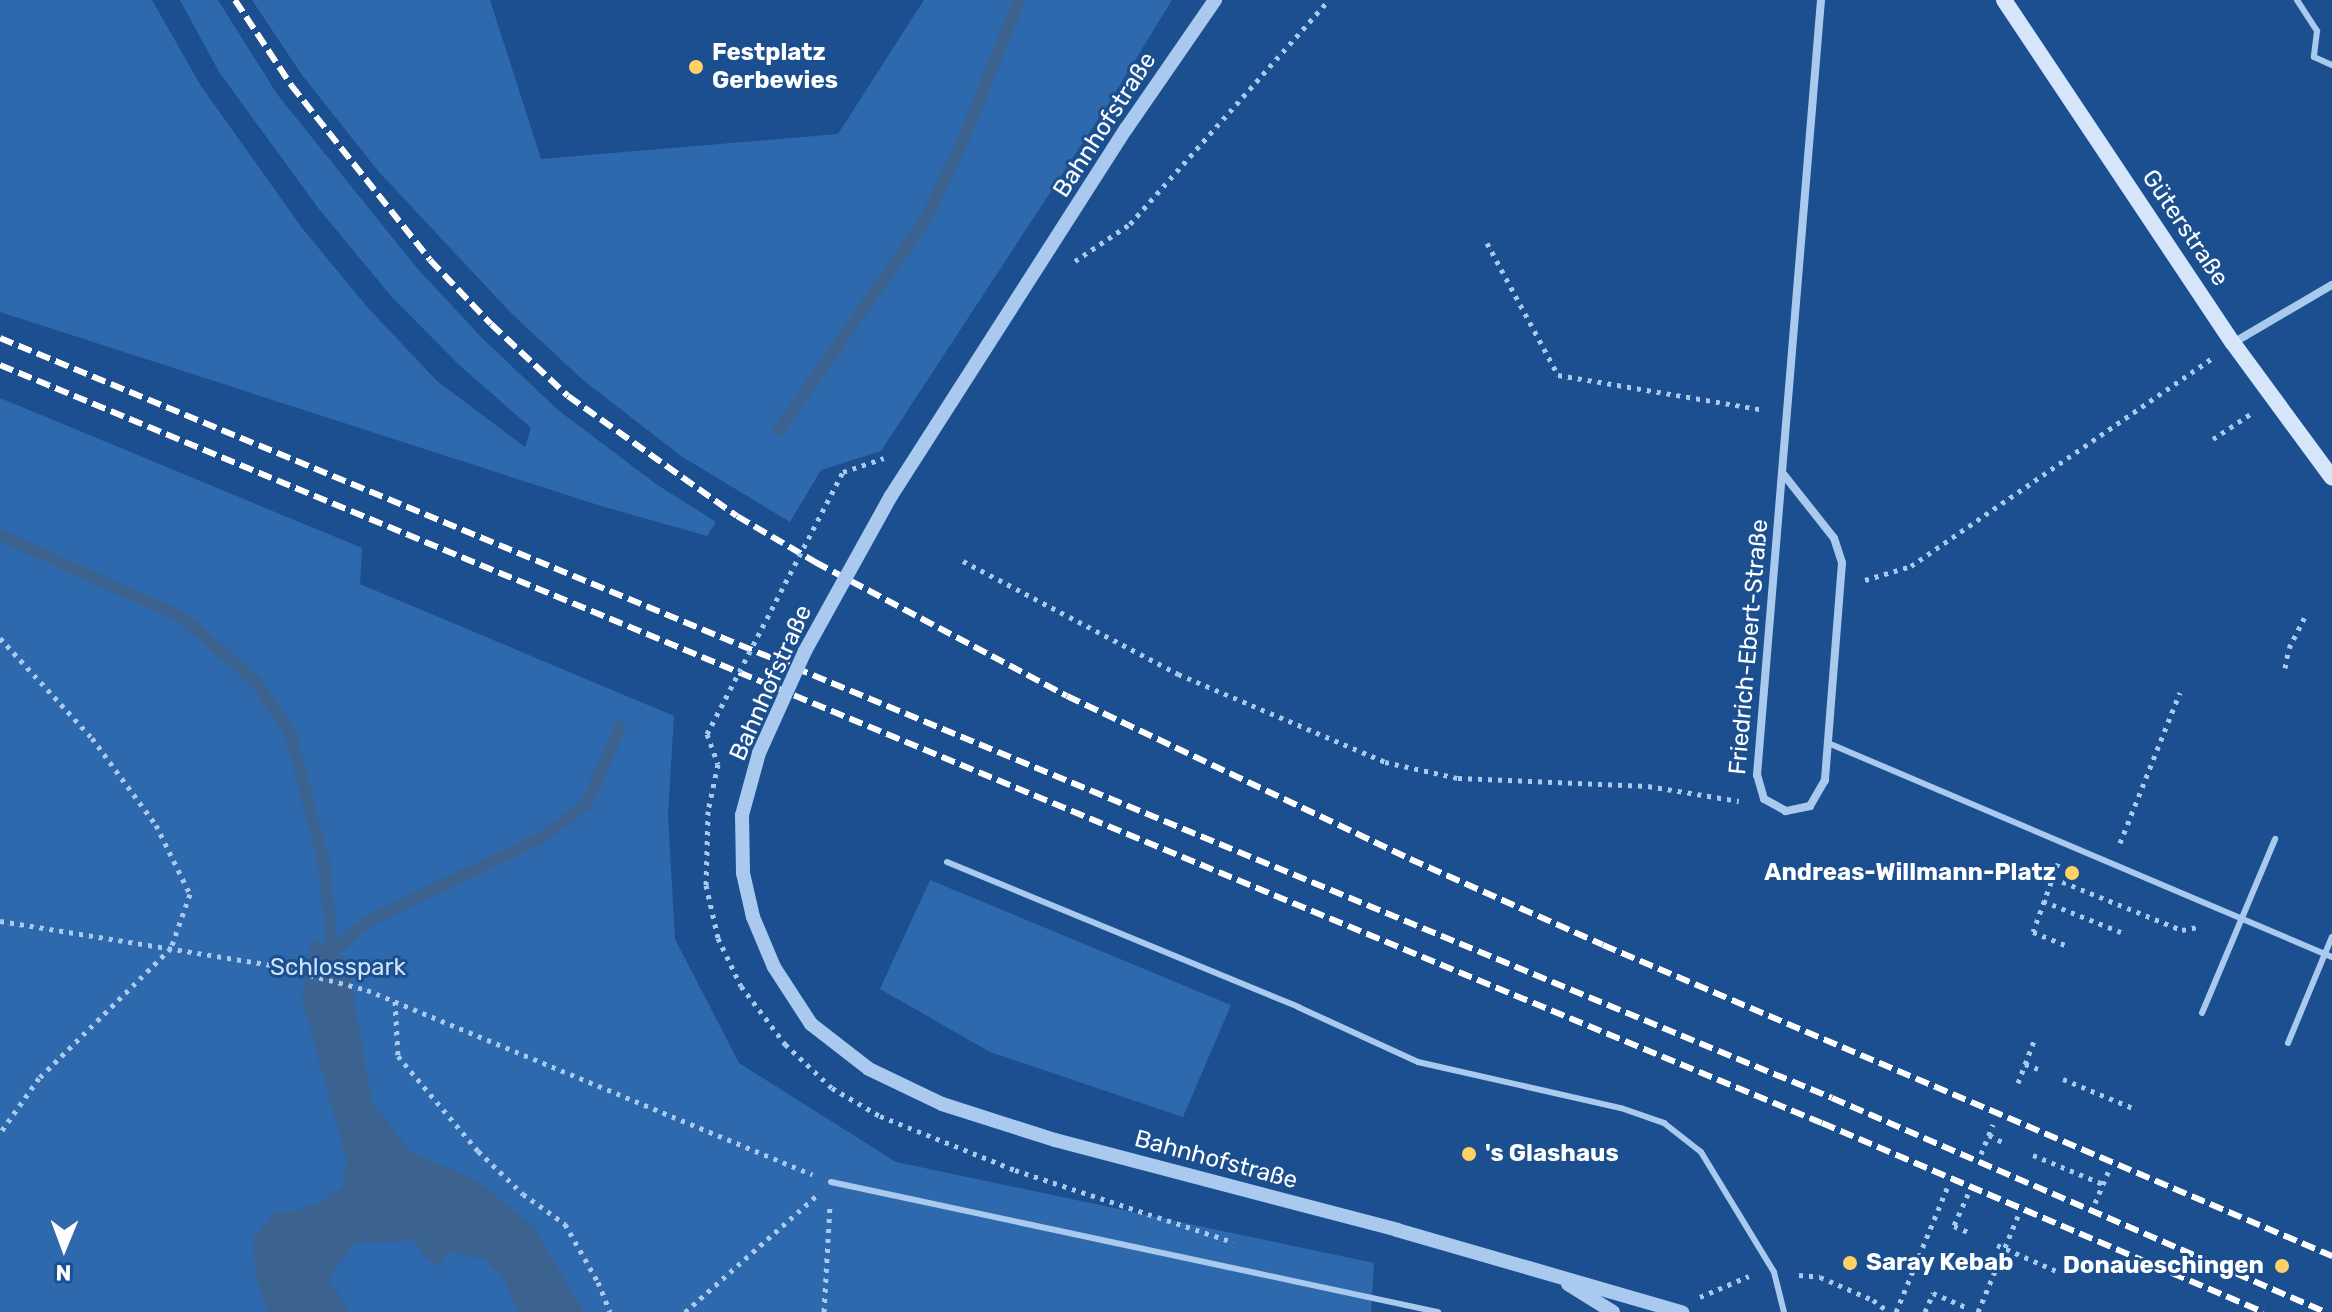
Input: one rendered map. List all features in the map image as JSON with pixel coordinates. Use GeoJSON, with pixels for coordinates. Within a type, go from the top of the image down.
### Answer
{"type":"FeatureCollection","features":[{"type":"Feature","properties":{"kind":"main road","name":"Güterstraße"},"geometry":{"type":"LineString","coordinates":[[2004,0],[2233,343],[2332,478]]}},
{"type":"Feature","properties":{"kind":"street","name":"Bahnhofstraße"},"geometry":{"type":"LineString","coordinates":[[1215,0],[1126,129],[891,496],[805,651],[759,753],[742,815],[743,873],[753,917],[774,967],[811,1024],[869,1069],[942,1104],[1055,1140],[1682,1312]]}},
{"type":"Feature","properties":{"kind":"street","name":"Friedrich-Ebert-Straße"},"geometry":{"type":"LineString","coordinates":[[1784,475],[1834,538],[1842,563],[1825,780],[1810,806],[1786,811],[1764,799],[1757,775],[1821,0]]}},
{"type":"Feature","properties":{"kind":"street"},"geometry":{"type":"LineString","coordinates":[[2233,343],[2332,285]]}},
{"type":"Feature","properties":{"kind":"street","name":"Bahnhofstraße"},"geometry":{"type":"LineString","coordinates":[[1554,1276],[1613,1312]]}},
{"type":"Feature","properties":{"kind":"lane"},"geometry":{"type":"LineString","coordinates":[[2297,0],[2317,31],[2314,57],[2332,65]]}},
{"type":"Feature","properties":{"kind":"lane"},"geometry":{"type":"LineString","coordinates":[[1828,743],[2328,955]]}},
{"type":"Feature","properties":{"kind":"lane"},"geometry":{"type":"LineString","coordinates":[[2202,1013],[2275,839]]}},
{"type":"Feature","properties":{"kind":"lane"},"geometry":{"type":"LineString","coordinates":[[947,862],[1298,1007],[1418,1062],[1621,1108],[1664,1123],[1701,1152],[1774,1272],[1784,1312]]}},
{"type":"Feature","properties":{"kind":"lane"},"geometry":{"type":"LineString","coordinates":[[2288,1043],[2328,955],[2332,937]]}},
{"type":"Feature","properties":{"kind":"lane"},"geometry":{"type":"LineString","coordinates":[[831,1182],[1438,1312]]}},
{"type":"Feature","properties":{"kind":"path"},"geometry":{"type":"LineString","coordinates":[[1067,266],[1130,224],[1329,0]]}},
{"type":"Feature","properties":{"kind":"path"},"geometry":{"type":"LineString","coordinates":[[1487,243],[1558,375],[1788,414]]}},
{"type":"Feature","properties":{"kind":"path"},"geometry":{"type":"LineString","coordinates":[[1841,587],[1911,566],[2233,343]]}},
{"type":"Feature","properties":{"kind":"path"},"geometry":{"type":"LineString","coordinates":[[2213,439],[2274,398]]}},
{"type":"Feature","properties":{"kind":"path"},"geometry":{"type":"LineString","coordinates":[[707,734],[843,472]]}},
{"type":"Feature","properties":{"kind":"path"},"geometry":{"type":"LineString","coordinates":[[963,561],[1178,674],[1385,762],[1458,778],[1648,786],[1741,802],[1764,799]]}},
{"type":"Feature","properties":{"kind":"path"},"geometry":{"type":"LineString","coordinates":[[2285,668],[2289,648],[2304,618]]}},
{"type":"Feature","properties":{"kind":"path"},"geometry":{"type":"LineString","coordinates":[[0,638],[92,738],[156,825],[190,894],[171,948],[39,1078],[0,1133]]}},
{"type":"Feature","properties":{"kind":"path"},"geometry":{"type":"LineString","coordinates":[[2112,863],[2180,692]]}},
{"type":"Feature","properties":{"kind":"path"},"geometry":{"type":"LineString","coordinates":[[2066,843],[2033,932],[2067,946]]}},
{"type":"Feature","properties":{"kind":"path"},"geometry":{"type":"LineString","coordinates":[[2053,878],[2182,930],[2242,918]]}},
{"type":"Feature","properties":{"kind":"path"},"geometry":{"type":"LineString","coordinates":[[2043,901],[2121,932]]}},
{"type":"Feature","properties":{"kind":"path"},"geometry":{"type":"LineString","coordinates":[[0,921],[271,965],[367,990],[831,1182]]}},
{"type":"Feature","properties":{"kind":"path"},"geometry":{"type":"LineString","coordinates":[[395,1001],[398,1056],[478,1151],[523,1194],[565,1224],[598,1282],[610,1312]]}},
{"type":"Feature","properties":{"kind":"path"},"geometry":{"type":"LineString","coordinates":[[2018,1083],[2035,1038]]}},
{"type":"Feature","properties":{"kind":"path"},"geometry":{"type":"LineString","coordinates":[[2025,1064],[2038,1069]]}},
{"type":"Feature","properties":{"kind":"path"},"geometry":{"type":"LineString","coordinates":[[2063,1079],[2133,1108]]}},
{"type":"Feature","properties":{"kind":"path"},"geometry":{"type":"LineString","coordinates":[[1981,1154],[1993,1124]]}},
{"type":"Feature","properties":{"kind":"path"},"geometry":{"type":"LineString","coordinates":[[1989,1135],[2004,1143]]}},
{"type":"Feature","properties":{"kind":"path"},"geometry":{"type":"LineString","coordinates":[[2033,1155],[2103,1184]]}},
{"type":"Feature","properties":{"kind":"path"},"geometry":{"type":"LineString","coordinates":[[2095,1203],[2108,1172]]}},
{"type":"Feature","properties":{"kind":"path"},"geometry":{"type":"LineString","coordinates":[[685,1312],[831,1182]]}},
{"type":"Feature","properties":{"kind":"path"},"geometry":{"type":"LineString","coordinates":[[824,1312],[831,1182]]}},
{"type":"Feature","properties":{"kind":"path"},"geometry":{"type":"LineString","coordinates":[[1896,1312],[1948,1186]]}},
{"type":"Feature","properties":{"kind":"path"},"geometry":{"type":"LineString","coordinates":[[1968,1194],[1954,1226],[1968,1232]]}},
{"type":"Feature","properties":{"kind":"path"},"geometry":{"type":"LineString","coordinates":[[1978,1312],[2018,1216]]}},
{"type":"Feature","properties":{"kind":"path"},"geometry":{"type":"LineString","coordinates":[[1997,1245],[2061,1273]]}},
{"type":"Feature","properties":{"kind":"path"},"geometry":{"type":"LineString","coordinates":[[1925,1312],[1933,1293],[1970,1309]]}},
{"type":"Feature","properties":{"kind":"green space"},"geometry":{"type":"Polygon","coordinates":[[[0,0],[152,0],[201,86],[302,228],[369,309],[437,381],[525,447],[531,428],[458,364],[390,295],[319,209],[219,72],[180,0],[218,0],[277,94],[416,267],[482,338],[558,410],[656,484],[716,522],[707,536],[598,505],[0,312],[0,0]]]}},
{"type":"Feature","properties":{"kind":"green space"},"geometry":{"type":"Polygon","coordinates":[[[252,0],[490,0],[541,159],[838,134],[924,0],[1172,0],[1112,98],[881,451],[821,470],[790,522],[681,456],[583,380],[511,313],[379,172],[302,75],[252,0]]]}},
{"type":"Feature","properties":{"kind":"green space","name":"Schlosspark"},"geometry":{"type":"Polygon","coordinates":[[[0,398],[362,548],[360,584],[674,716],[668,815],[675,939],[739,1063],[896,1162],[1374,1263],[1371,1312],[0,1312],[0,398]]]}},
{"type":"Feature","properties":{"kind":"green space"},"geometry":{"type":"Polygon","coordinates":[[[930,880],[1231,1005],[1183,1117],[990,1052],[880,989],[930,880]]]}},
{"type":"Feature","properties":{"kind":"shaded area"},"geometry":{"type":"Polygon","coordinates":[[[312,938],[347,959],[372,1102],[412,1153],[476,1180],[533,1226],[584,1312],[517,1312],[505,1281],[486,1260],[450,1252],[439,1267],[424,1256],[416,1241],[357,1243],[336,1267],[331,1281],[350,1312],[268,1312],[256,1277],[253,1239],[276,1212],[294,1211],[323,1201],[342,1186],[347,1162],[302,1000],[312,938]]]}},
{"type":"Feature","properties":{"kind":"waterway"},"geometry":{"type":"LineString","coordinates":[[779,430],[927,217],[964,138],[1019,0]]}},
{"type":"Feature","properties":{"kind":"waterway"},"geometry":{"type":"LineString","coordinates":[[0,535],[183,618],[255,681],[290,732],[324,863],[334,965]]}},
{"type":"Feature","properties":{"kind":"waterway"},"geometry":{"type":"LineString","coordinates":[[333,952],[366,922],[539,839],[586,805],[620,727]]}},
{"type":"Feature","properties":{"kind":"railway"},"geometry":{"type":"LineString","coordinates":[[235,0],[291,85],[430,260],[491,324],[568,396],[737,516],[815,562],[1067,696],[1410,859],[1603,945],[2332,1256]]}},
{"type":"Feature","properties":{"kind":"railway"},"geometry":{"type":"LineString","coordinates":[[0,338],[1832,1098],[2325,1312]]}},
{"type":"Feature","properties":{"kind":"railway"},"geometry":{"type":"LineString","coordinates":[[0,365],[1822,1123],[2263,1312]]}},
{"type":"Feature","properties":{"kind":"place","name":"Festplatz Gerbewies"},"geometry":{"type":"Point","coordinates":[696,67]}},
{"type":"Feature","properties":{"kind":"place","name":"Andreas-Willmann-Platz"},"geometry":{"type":"Point","coordinates":[2072,873]}},
{"type":"Feature","properties":{"kind":"place","name":"'s Glashaus"},"geometry":{"type":"Point","coordinates":[1469,1154]}},
{"type":"Feature","properties":{"kind":"place","name":"Saray Kebab"},"geometry":{"type":"Point","coordinates":[1850,1263]}},
{"type":"Feature","properties":{"kind":"place","name":"Donaueschingen"},"geometry":{"type":"Point","coordinates":[2282,1266]}}]}
